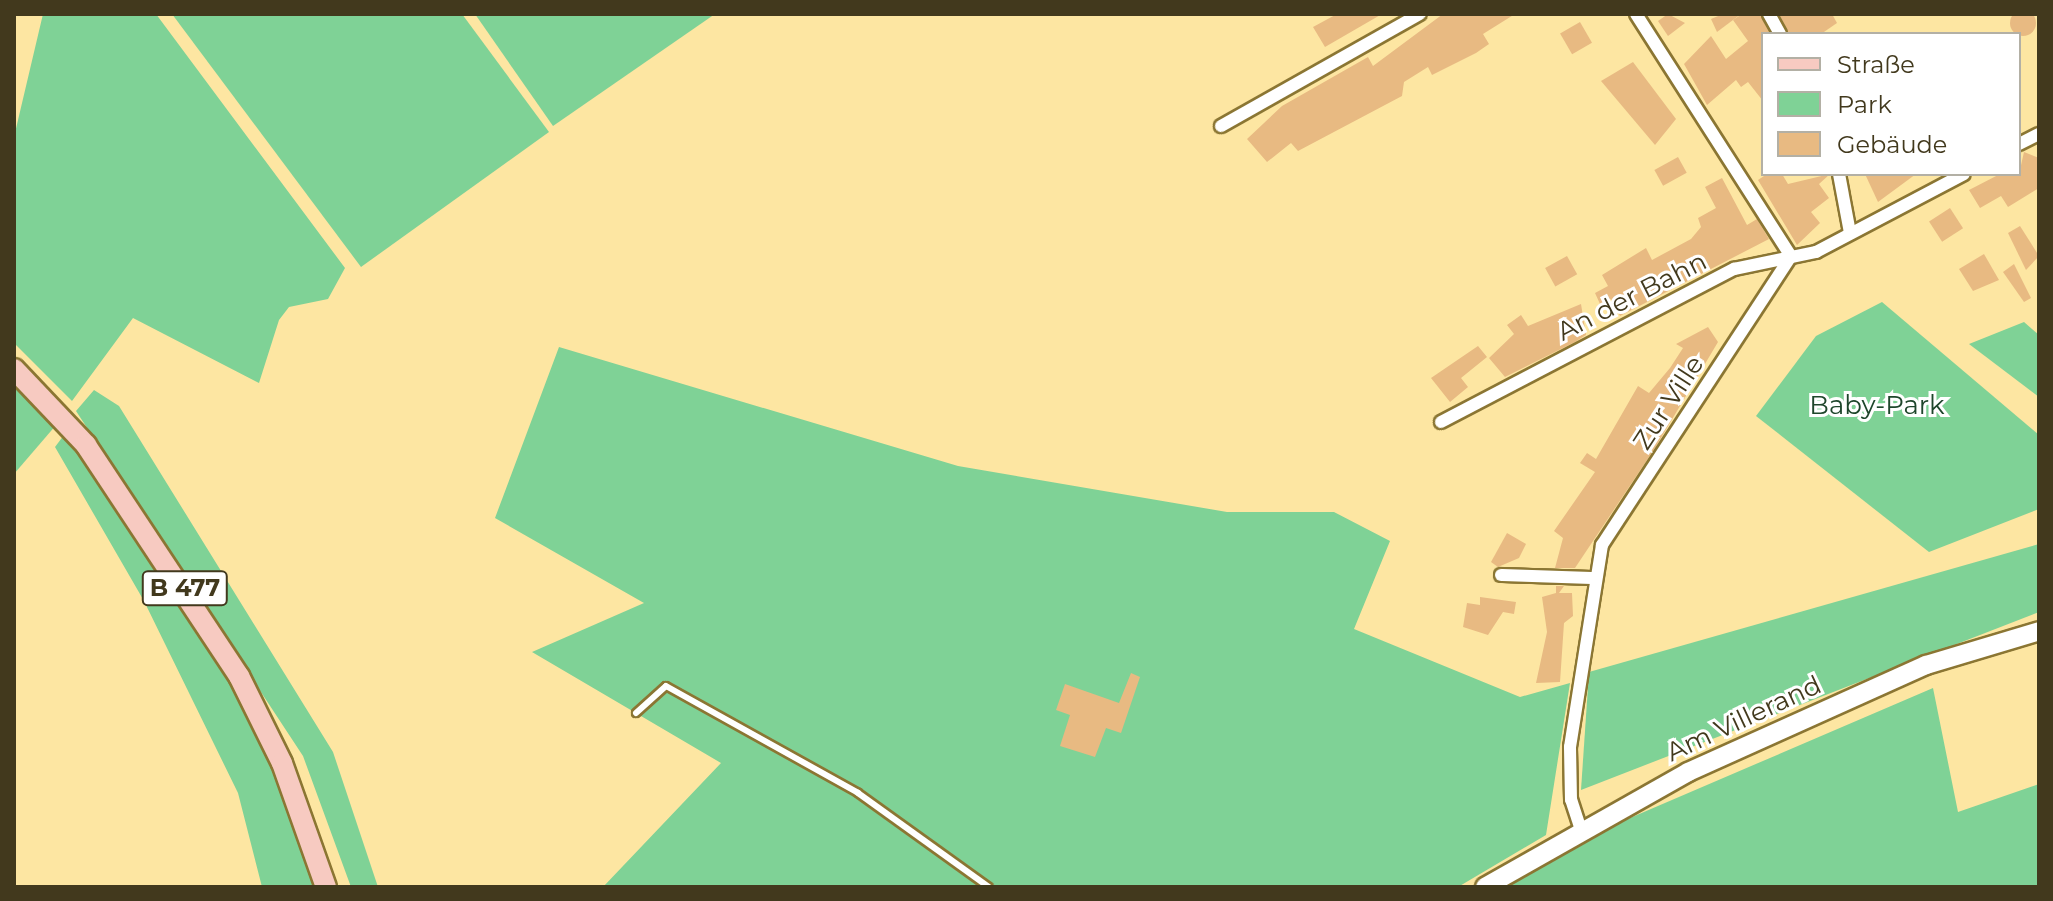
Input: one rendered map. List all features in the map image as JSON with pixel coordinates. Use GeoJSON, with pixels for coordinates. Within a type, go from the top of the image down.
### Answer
{"type":"FeatureCollection","features":[{"type":"Feature","properties":{"kind":"main road","name":"B 477"},"geometry":{"type":"LineString","coordinates":[[14,369],[86,445],[239,676],[282,763],[326,887]]}},
{"type":"Feature","properties":{"kind":"main road","name":"Am Villerand"},"geometry":{"type":"LineString","coordinates":[[1485,887],[1688,772],[1926,665],[2039,631]]}},
{"type":"Feature","properties":{"kind":"street"},"geometry":{"type":"LineString","coordinates":[[1221,126],[1420,14]]}},
{"type":"Feature","properties":{"kind":"street"},"geometry":{"type":"LineString","coordinates":[[1636,14],[1791,256]]}},
{"type":"Feature","properties":{"kind":"street"},"geometry":{"type":"LineString","coordinates":[[1769,14],[1779,32]]}},
{"type":"Feature","properties":{"kind":"street"},"geometry":{"type":"LineString","coordinates":[[2021,143],[2039,134]]}},
{"type":"Feature","properties":{"kind":"street"},"geometry":{"type":"LineString","coordinates":[[1839,176],[1850,233]]}},
{"type":"Feature","properties":{"kind":"street","name":"An der Bahn"},"geometry":{"type":"LineString","coordinates":[[1441,422],[1734,269],[1816,252],[1960,176]]}},
{"type":"Feature","properties":{"kind":"street","name":"Zur Ville"},"geometry":{"type":"LineString","coordinates":[[1581,830],[1568,769],[1593,578],[1602,545],[1791,256]]}},
{"type":"Feature","properties":{"kind":"street"},"geometry":{"type":"LineString","coordinates":[[1501,575],[1593,578]]}},
{"type":"Feature","properties":{"kind":"lane"},"geometry":{"type":"LineString","coordinates":[[636,713],[666,686],[858,793],[989,887]]}},
{"type":"Feature","properties":{"kind":"green space"},"geometry":{"type":"Polygon","coordinates":[[[43,14],[156,14],[345,268],[328,299],[289,307],[279,320],[259,383],[133,318],[72,401],[14,343],[14,137],[43,14]]]}},
{"type":"Feature","properties":{"kind":"green space"},"geometry":{"type":"Polygon","coordinates":[[[172,14],[462,14],[549,132],[361,267],[172,14]]]}},
{"type":"Feature","properties":{"kind":"green space"},"geometry":{"type":"Polygon","coordinates":[[[475,14],[715,14],[553,126],[475,14]]]}},
{"type":"Feature","properties":{"kind":"green space","name":"Baby-Park"},"geometry":{"type":"Polygon","coordinates":[[[1882,302],[2039,435],[2039,509],[1929,552],[1756,416],[1816,336],[1882,302]]]}},
{"type":"Feature","properties":{"kind":"green space"},"geometry":{"type":"Polygon","coordinates":[[[2024,322],[2039,335],[2039,397],[1969,344],[2024,322]]]}},
{"type":"Feature","properties":{"kind":"green space"},"geometry":{"type":"Polygon","coordinates":[[[559,347],[958,466],[1227,512],[1334,512],[1390,541],[1354,629],[1520,697],[1570,683],[1546,835],[1458,887],[603,887],[721,763],[532,652],[644,603],[495,518],[559,347]]]}},
{"type":"Feature","properties":{"kind":"green space"},"geometry":{"type":"Polygon","coordinates":[[[14,371],[63,417],[14,474],[14,371]]]}},
{"type":"Feature","properties":{"kind":"green space"},"geometry":{"type":"Polygon","coordinates":[[[94,390],[119,406],[333,752],[378,887],[351,887],[303,756],[76,411],[94,390]]]}},
{"type":"Feature","properties":{"kind":"green space"},"geometry":{"type":"Polygon","coordinates":[[[73,423],[283,764],[313,887],[262,887],[238,793],[144,601],[55,447],[73,423]]]}},
{"type":"Feature","properties":{"kind":"green space"},"geometry":{"type":"Polygon","coordinates":[[[2039,544],[2039,612],[1581,790],[1589,672],[2039,544]]]}},
{"type":"Feature","properties":{"kind":"green space"},"geometry":{"type":"Polygon","coordinates":[[[1933,688],[1958,812],[2039,784],[2039,887],[1508,887],[1581,839],[1933,688]]]}},
{"type":"Feature","properties":{"kind":"building"},"geometry":{"type":"Polygon","coordinates":[[[2018,11],[2028,11],[2035,18],[2035,28],[2028,35],[2021,36],[2021,32],[2014,32],[2011,28],[2011,18],[2018,11]]]}},
{"type":"Feature","properties":{"kind":"building"},"geometry":{"type":"Polygon","coordinates":[[[1337,14],[1382,14],[1325,47],[1313,27],[1337,14]]]}},
{"type":"Feature","properties":{"kind":"building"},"geometry":{"type":"Polygon","coordinates":[[[1443,14],[1515,14],[1483,34],[1489,44],[1476,53],[1432,75],[1428,67],[1404,82],[1402,96],[1298,151],[1291,143],[1267,162],[1247,139],[1282,106],[1368,57],[1373,66],[1443,14]]]}},
{"type":"Feature","properties":{"kind":"building"},"geometry":{"type":"Polygon","coordinates":[[[1668,14],[1685,23],[1668,36],[1658,21],[1668,14]]]}},
{"type":"Feature","properties":{"kind":"building"},"geometry":{"type":"Polygon","coordinates":[[[1723,14],[1741,14],[1717,32],[1711,19],[1723,14]]]}},
{"type":"Feature","properties":{"kind":"building"},"geometry":{"type":"Polygon","coordinates":[[[1742,14],[1760,14],[1769,32],[1761,32],[1761,98],[1748,82],[1741,87],[1736,80],[1707,105],[1684,64],[1711,36],[1726,59],[1748,41],[1733,20],[1742,14]]]}},
{"type":"Feature","properties":{"kind":"building"},"geometry":{"type":"Polygon","coordinates":[[[1779,14],[1832,14],[1837,23],[1824,32],[1788,32],[1779,14]]]}},
{"type":"Feature","properties":{"kind":"building"},"geometry":{"type":"Polygon","coordinates":[[[1580,22],[1592,43],[1572,54],[1560,34],[1580,22]]]}},
{"type":"Feature","properties":{"kind":"building"},"geometry":{"type":"Polygon","coordinates":[[[1633,62],[1676,119],[1655,145],[1601,81],[1633,62]]]}},
{"type":"Feature","properties":{"kind":"building"},"geometry":{"type":"Polygon","coordinates":[[[2024,152],[2039,158],[2039,188],[2008,207],[2001,196],[1980,208],[1969,190],[1996,176],[2021,176],[2024,152]]]}},
{"type":"Feature","properties":{"kind":"building"},"geometry":{"type":"Polygon","coordinates":[[[1678,157],[1687,173],[1663,186],[1654,170],[1678,157]]]}},
{"type":"Feature","properties":{"kind":"building"},"geometry":{"type":"Polygon","coordinates":[[[1764,176],[1783,176],[1788,184],[1828,176],[1819,184],[1829,198],[1811,212],[1820,223],[1797,245],[1758,180],[1764,176]]]}},
{"type":"Feature","properties":{"kind":"building"},"geometry":{"type":"Polygon","coordinates":[[[1866,176],[1913,176],[1878,202],[1866,176]]]}},
{"type":"Feature","properties":{"kind":"building"},"geometry":{"type":"Polygon","coordinates":[[[1722,178],[1747,225],[1757,219],[1769,239],[1620,316],[1611,299],[1600,304],[1595,293],[1608,286],[1602,275],[1646,248],[1652,260],[1691,239],[1701,227],[1698,218],[1716,208],[1705,187],[1722,178]]]}},
{"type":"Feature","properties":{"kind":"building"},"geometry":{"type":"Polygon","coordinates":[[[1950,208],[1963,228],[1942,242],[1929,222],[1950,208]]]}},
{"type":"Feature","properties":{"kind":"building"},"geometry":{"type":"Polygon","coordinates":[[[2020,226],[2039,256],[2026,270],[2008,233],[2020,226]]]}},
{"type":"Feature","properties":{"kind":"building"},"geometry":{"type":"Polygon","coordinates":[[[1984,254],[1999,280],[1973,291],[1959,269],[1984,254]]]}},
{"type":"Feature","properties":{"kind":"building"},"geometry":{"type":"Polygon","coordinates":[[[1567,256],[1577,274],[1555,286],[1545,268],[1567,256]]]}},
{"type":"Feature","properties":{"kind":"building"},"geometry":{"type":"Polygon","coordinates":[[[2014,264],[2031,298],[2024,302],[2003,272],[2014,264]]]}},
{"type":"Feature","properties":{"kind":"building"},"geometry":{"type":"Polygon","coordinates":[[[1581,304],[1586,335],[1575,342],[1505,377],[1489,358],[1514,334],[1507,325],[1521,315],[1528,326],[1581,304]]]}},
{"type":"Feature","properties":{"kind":"building"},"geometry":{"type":"Polygon","coordinates":[[[1708,327],[1718,342],[1655,448],[1575,568],[1555,568],[1563,538],[1554,531],[1595,472],[1580,463],[1587,453],[1596,459],[1638,386],[1649,393],[1670,368],[1683,348],[1676,344],[1708,327]]]}},
{"type":"Feature","properties":{"kind":"building"},"geometry":{"type":"Polygon","coordinates":[[[1478,346],[1487,357],[1461,378],[1468,387],[1450,402],[1431,378],[1478,346]]]}},
{"type":"Feature","properties":{"kind":"building"},"geometry":{"type":"Polygon","coordinates":[[[1507,533],[1526,544],[1519,558],[1498,567],[1491,562],[1507,533]]]}},
{"type":"Feature","properties":{"kind":"building"},"geometry":{"type":"Polygon","coordinates":[[[1556,586],[1564,586],[1559,593],[1572,593],[1573,616],[1564,623],[1560,682],[1536,683],[1547,632],[1542,597],[1556,593],[1556,586]]]}},
{"type":"Feature","properties":{"kind":"building"},"geometry":{"type":"Polygon","coordinates":[[[1480,597],[1516,602],[1514,614],[1503,612],[1488,635],[1463,627],[1467,603],[1480,605],[1480,597]]]}},
{"type":"Feature","properties":{"kind":"building"},"geometry":{"type":"Polygon","coordinates":[[[1131,673],[1140,677],[1121,733],[1106,728],[1095,757],[1060,746],[1070,715],[1056,710],[1065,684],[1119,703],[1131,673]]]}}]}
